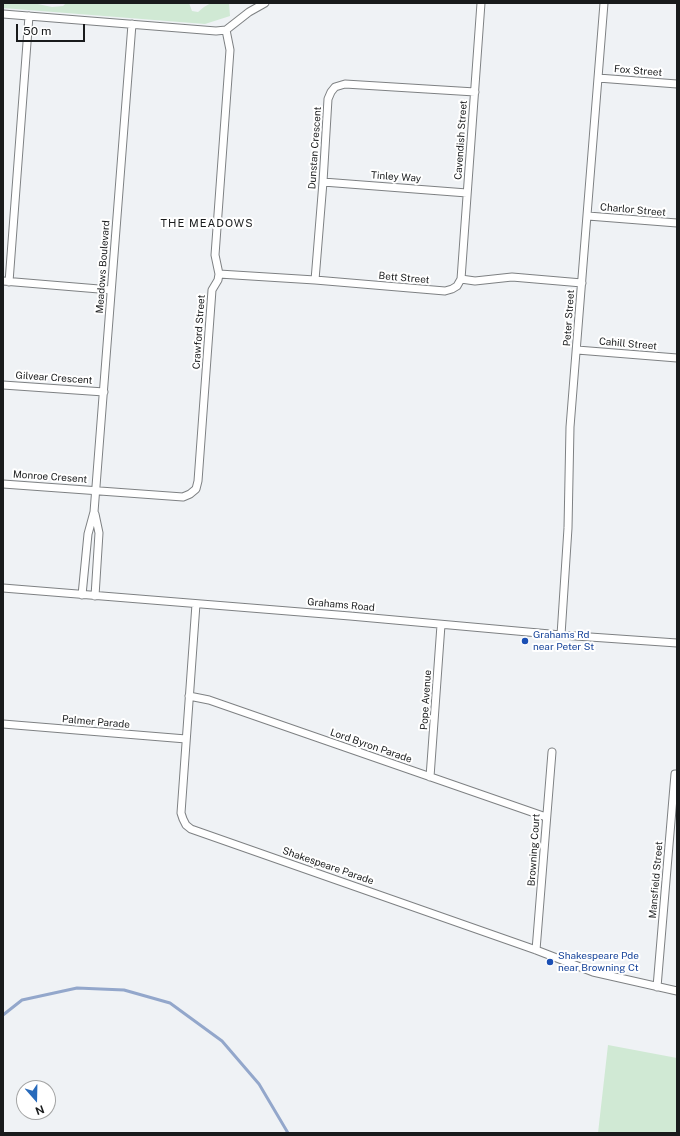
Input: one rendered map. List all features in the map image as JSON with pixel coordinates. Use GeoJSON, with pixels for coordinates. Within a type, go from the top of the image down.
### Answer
{"type":"FeatureCollection","features":[{"type":"Feature","properties":{"kind":"street"},"geometry":{"type":"LineString","coordinates":[[3,14],[216,31],[226,30],[249,12],[265,3]]}},
{"type":"Feature","properties":{"kind":"street","name":"Cavendish Street"},"geometry":{"type":"LineString","coordinates":[[460,279],[481,3]]}},
{"type":"Feature","properties":{"kind":"street","name":"Peter Street"},"geometry":{"type":"LineString","coordinates":[[561,635],[568,528],[570,427],[604,3]]}},
{"type":"Feature","properties":{"kind":"street"},"geometry":{"type":"LineString","coordinates":[[29,16],[6,281],[111,290]]}},
{"type":"Feature","properties":{"kind":"street","name":"Meadows Boulevard"},"geometry":{"type":"LineString","coordinates":[[82,595],[88,534],[94,512],[96,491],[132,24]]}},
{"type":"Feature","properties":{"kind":"street"},"geometry":{"type":"LineString","coordinates":[[219,274],[215,255],[230,50],[226,30]]}},
{"type":"Feature","properties":{"kind":"street","name":"Fox Street"},"geometry":{"type":"LineString","coordinates":[[598,78],[677,84]]}},
{"type":"Feature","properties":{"kind":"street","name":"Dunstan Crescent"},"geometry":{"type":"LineString","coordinates":[[315,280],[328,99],[335,87],[345,84],[475,92]]}},
{"type":"Feature","properties":{"kind":"street","name":"Tinley Way"},"geometry":{"type":"LineString","coordinates":[[323,182],[467,193]]}},
{"type":"Feature","properties":{"kind":"street","name":"Charlor Street"},"geometry":{"type":"LineString","coordinates":[[588,216],[677,223]]}},
{"type":"Feature","properties":{"kind":"street","name":"Bett Street"},"geometry":{"type":"LineString","coordinates":[[219,274],[315,280],[445,291],[457,286],[460,279]]}},
{"type":"Feature","properties":{"kind":"street","name":"Crawford Street"},"geometry":{"type":"LineString","coordinates":[[96,491],[183,496],[190,494],[196,489],[198,481],[212,290],[218,280],[219,274]]}},
{"type":"Feature","properties":{"kind":"street"},"geometry":{"type":"LineString","coordinates":[[460,279],[475,281],[512,277],[582,283]]}},
{"type":"Feature","properties":{"kind":"street","name":"Cahill Street"},"geometry":{"type":"LineString","coordinates":[[577,350],[677,358]]}},
{"type":"Feature","properties":{"kind":"street","name":"Gilvear Crescent"},"geometry":{"type":"LineString","coordinates":[[3,385],[104,392]]}},
{"type":"Feature","properties":{"kind":"street","name":"Monroe Cresent"},"geometry":{"type":"LineString","coordinates":[[3,484],[96,491]]}},
{"type":"Feature","properties":{"kind":"street","name":"Meadows Boulevard"},"geometry":{"type":"LineString","coordinates":[[94,512],[99,533],[95,596]]}},
{"type":"Feature","properties":{"kind":"street","name":"Grahams Road"},"geometry":{"type":"LineString","coordinates":[[3,588],[334,614],[561,635],[677,643]]}},
{"type":"Feature","properties":{"kind":"street","name":"Shakespeare Parade"},"geometry":{"type":"LineString","coordinates":[[196,604],[181,813],[186,825],[191,829],[536,950],[593,972],[677,991]]}},
{"type":"Feature","properties":{"kind":"street","name":"Pope Avenue"},"geometry":{"type":"LineString","coordinates":[[430,777],[441,624]]}},
{"type":"Feature","properties":{"kind":"street","name":"Lord Byron Parade"},"geometry":{"type":"LineString","coordinates":[[189,696],[209,700],[546,817]]}},
{"type":"Feature","properties":{"kind":"street","name":"Palmer Parade"},"geometry":{"type":"LineString","coordinates":[[3,724],[186,739]]}},
{"type":"Feature","properties":{"kind":"street","name":"Browning Court"},"geometry":{"type":"LineString","coordinates":[[536,950],[552,752]]}},
{"type":"Feature","properties":{"kind":"street","name":"Mansfield Street"},"geometry":{"type":"LineString","coordinates":[[657,987],[676,774]]}},
{"type":"Feature","properties":{"kind":"green space"},"geometry":{"type":"Polygon","coordinates":[[[3,3],[33,3],[52,7],[63,6],[66,3],[189,3],[192,11],[198,12],[211,3],[229,3],[230,16],[205,24],[3,8],[3,3]]]}},
{"type":"Feature","properties":{"kind":"green space"},"geometry":{"type":"Polygon","coordinates":[[[608,1045],[677,1058],[677,1133],[598,1133],[608,1045]]]}},
{"type":"Feature","properties":{"kind":"waterway"},"geometry":{"type":"LineString","coordinates":[[3,1015],[22,1000],[77,988],[124,990],[170,1003],[222,1041],[259,1084],[288,1133]]}},
{"type":"Feature","properties":{"kind":"place","name":"Grahams Rd near Peter St"},"geometry":{"type":"Point","coordinates":[525,641]}},
{"type":"Feature","properties":{"kind":"place","name":"Shakespeare Pde near Browning Ct"},"geometry":{"type":"Point","coordinates":[550,962]}},
{"type":"Feature","properties":{"kind":"district","name":"THE MEADOWS"},"geometry":{"type":"Point","coordinates":[207,224]}}]}
